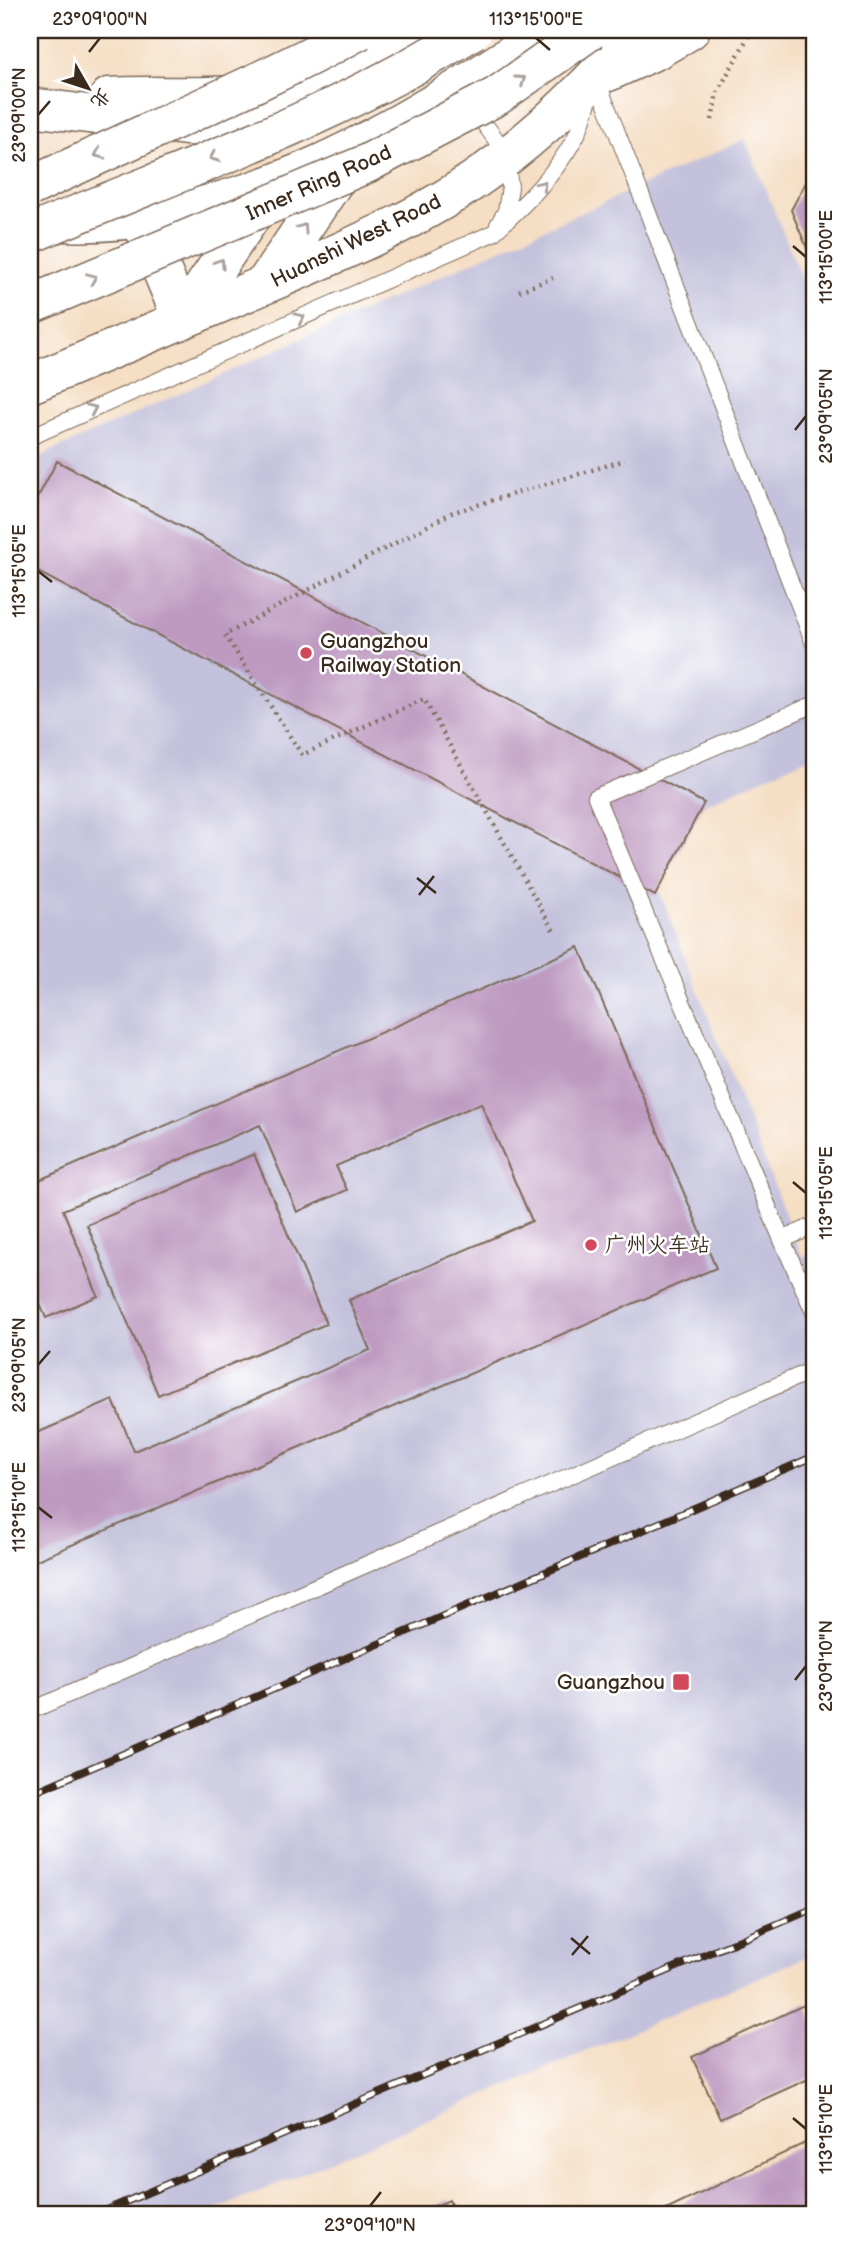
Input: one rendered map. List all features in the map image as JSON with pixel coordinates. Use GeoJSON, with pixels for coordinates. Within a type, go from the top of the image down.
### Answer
{"type":"FeatureCollection","features":[{"type":"Feature","properties":{"kind":"main road"},"geometry":{"type":"LineString","coordinates":[[30,187],[163,123],[244,89],[360,30]]}},
{"type":"Feature","properties":{"kind":"main road"},"geometry":{"type":"LineString","coordinates":[[30,234],[323,112],[390,78],[473,30]]}},
{"type":"Feature","properties":{"kind":"main road"},"geometry":{"type":"LineString","coordinates":[[30,105],[115,97],[212,96],[278,90],[327,75],[377,54],[440,54],[548,30]]}},
{"type":"Feature","properties":{"kind":"main road","name":"Inner Ring Road"},"geometry":{"type":"LineString","coordinates":[[30,304],[366,164],[497,96],[591,30]]}},
{"type":"Feature","properties":{"kind":"main road","name":"Huanshi West Road"},"geometry":{"type":"LineString","coordinates":[[30,384],[351,247],[451,195],[533,136],[596,78],[638,30]]}},
{"type":"Feature","properties":{"kind":"main road"},"geometry":{"type":"LineString","coordinates":[[596,78],[656,50],[690,30]]}},
{"type":"Feature","properties":{"kind":"main road"},"geometry":{"type":"LineString","coordinates":[[265,284],[358,146],[440,54]]}},
{"type":"Feature","properties":{"kind":"main road"},"geometry":{"type":"LineString","coordinates":[[30,220],[84,223],[140,218],[210,204],[275,182],[358,146]]}},
{"type":"Feature","properties":{"kind":"main road"},"geometry":{"type":"LineString","coordinates":[[182,319],[275,182]]}},
{"type":"Feature","properties":{"kind":"main road"},"geometry":{"type":"LineString","coordinates":[[140,218],[182,319]]}},
{"type":"Feature","properties":{"kind":"lane"},"geometry":{"type":"LineString","coordinates":[[440,54],[505,152],[510,187],[506,211],[493,233]]}},
{"type":"Feature","properties":{"kind":"lane"},"geometry":{"type":"LineString","coordinates":[[30,437],[493,233],[532,198],[552,174],[577,136],[596,78]]}},
{"type":"Feature","properties":{"kind":"lane"},"geometry":{"type":"LineString","coordinates":[[596,78],[815,646]]}},
{"type":"Feature","properties":{"kind":"lane"},"geometry":{"type":"LineString","coordinates":[[815,704],[596,797],[815,1314]]}},
{"type":"Feature","properties":{"kind":"lane"},"geometry":{"type":"LineString","coordinates":[[782,1240],[815,1225]]}},
{"type":"Feature","properties":{"kind":"lane"},"geometry":{"type":"LineString","coordinates":[[30,1711],[815,1369]]}},
{"type":"Feature","properties":{"kind":"path"},"geometry":{"type":"LineString","coordinates":[[712,121],[717,93],[752,30]]}},
{"type":"Feature","properties":{"kind":"path"},"geometry":{"type":"LineString","coordinates":[[519,291],[553,278]]}},
{"type":"Feature","properties":{"kind":"path"},"geometry":{"type":"LineString","coordinates":[[553,930],[424,699],[302,755],[225,635],[451,513],[625,460]]}},
{"type":"Feature","properties":{"kind":"shaded area"},"geometry":{"type":"Polygon","coordinates":[[[745,139],[815,311],[815,755],[637,834],[802,1257],[815,1250],[815,1953],[207,2214],[30,2214],[30,461],[745,139]]]}},
{"type":"Feature","properties":{"kind":"building"},"geometry":{"type":"Polygon","coordinates":[[[815,165],[815,267],[791,210],[815,165]]]}},
{"type":"Feature","properties":{"kind":"building","name":"Guangzhou Railway Station"},"geometry":{"type":"Polygon","coordinates":[[[57,461],[704,803],[655,896],[30,568],[30,512],[57,461]]]}},
{"type":"Feature","properties":{"kind":"building","name":"广州火车站"},"geometry":{"type":"Polygon","coordinates":[[[579,947],[716,1268],[30,1563],[30,1436],[113,1400],[134,1451],[370,1350],[349,1300],[532,1221],[481,1103],[336,1166],[347,1190],[297,1212],[260,1125],[63,1210],[98,1296],[46,1318],[36,1295],[30,1297],[30,1184],[579,947]]]}},
{"type":"Feature","properties":{"kind":"building"},"geometry":{"type":"Polygon","coordinates":[[[254,1154],[326,1324],[158,1395],[87,1225],[254,1154]]]}},
{"type":"Feature","properties":{"kind":"building"},"geometry":{"type":"Polygon","coordinates":[[[806,2004],[815,2025],[815,2076],[720,2119],[692,2057],[806,2004]]]}},
{"type":"Feature","properties":{"kind":"building"},"geometry":{"type":"Polygon","coordinates":[[[815,2138],[815,2214],[658,2214],[815,2138]]]}},
{"type":"Feature","properties":{"kind":"building"},"geometry":{"type":"Polygon","coordinates":[[[449,2200],[455,2214],[418,2214],[449,2200]]]}},
{"type":"Feature","properties":{"kind":"railway"},"geometry":{"type":"LineString","coordinates":[[30,1794],[815,1456]]}},
{"type":"Feature","properties":{"kind":"railway"},"geometry":{"type":"LineString","coordinates":[[97,2214],[815,1908]]}},
{"type":"Feature","properties":{"kind":"place","name":"Guangzhou Railway Station"},"geometry":{"type":"Point","coordinates":[306,653]}},
{"type":"Feature","properties":{"kind":"place","name":"广州火车站"},"geometry":{"type":"Point","coordinates":[591,1245]}},
{"type":"Feature","properties":{"kind":"place","name":"Guangzhou"},"geometry":{"type":"Point","coordinates":[681,1682]}}]}
